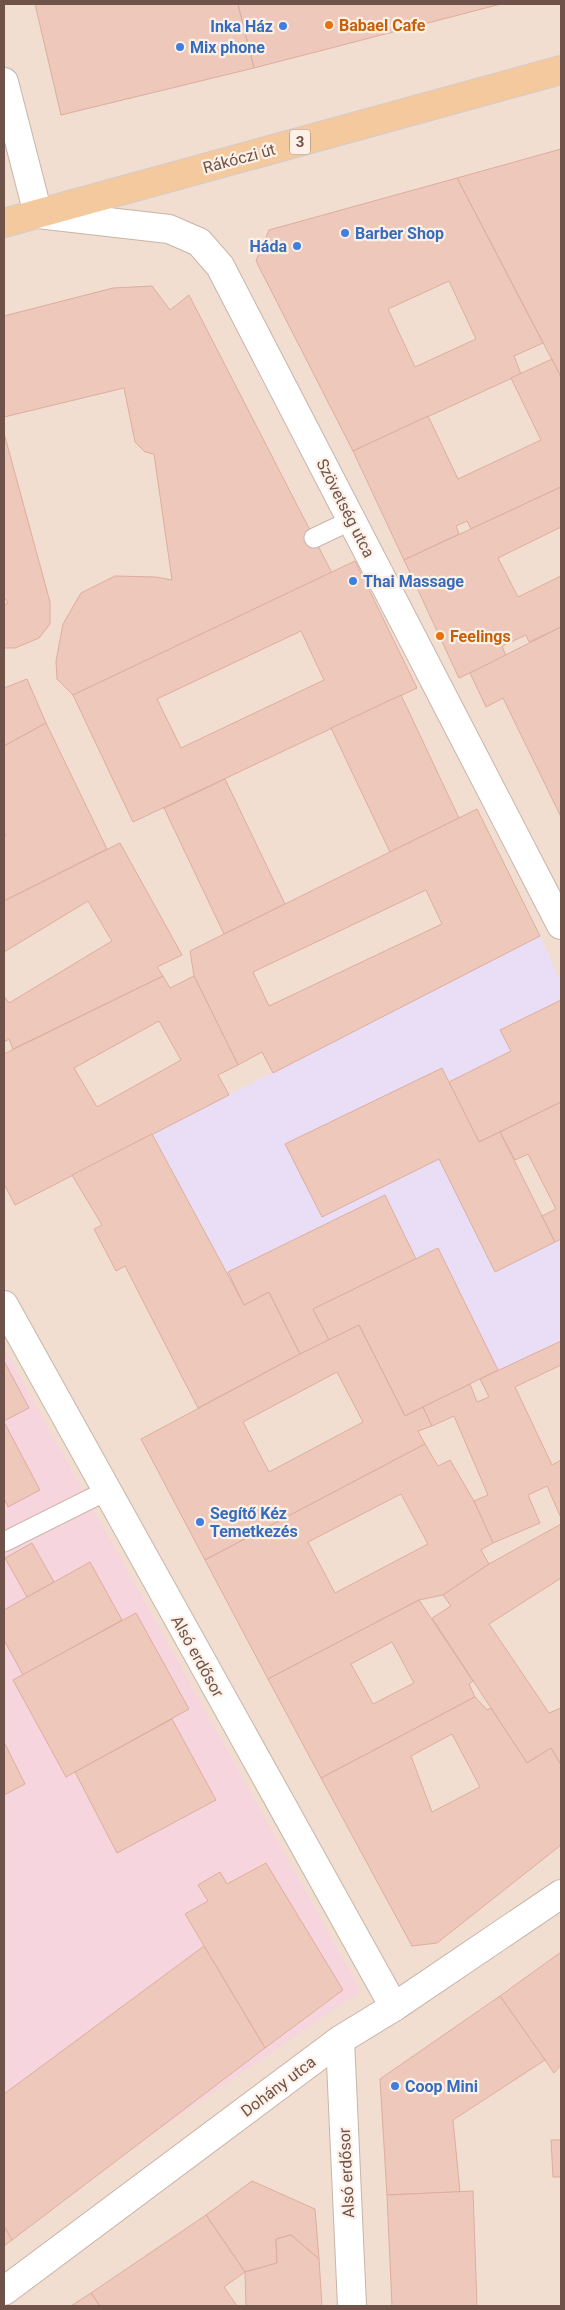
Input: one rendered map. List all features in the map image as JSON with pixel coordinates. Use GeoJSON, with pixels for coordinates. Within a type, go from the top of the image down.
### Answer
{"type":"FeatureCollection","features":[{"type":"Feature","properties":{"kind":"main road","name":"Rákóczi út"},"geometry":{"type":"LineString","coordinates":[[4,223],[561,70]]}},
{"type":"Feature","properties":{"kind":"street"},"geometry":{"type":"LineString","coordinates":[[4,82],[38,214]]}},
{"type":"Feature","properties":{"kind":"street","name":"Szövetség utca"},"geometry":{"type":"LineString","coordinates":[[38,214],[169,229],[199,242],[220,266],[561,925]]}},
{"type":"Feature","properties":{"kind":"street","name":"Alsó erdősor"},"geometry":{"type":"LineString","coordinates":[[4,1305],[394,2007]]}},
{"type":"Feature","properties":{"kind":"street","name":"Dohány utca"},"geometry":{"type":"LineString","coordinates":[[4,2291],[340,2040],[394,2007],[561,1894]]}},
{"type":"Feature","properties":{"kind":"street","name":"Alsó erdősor"},"geometry":{"type":"LineString","coordinates":[[340,2040],[352,2306]]}},
{"type":"Feature","properties":{"kind":"lane"},"geometry":{"type":"LineString","coordinates":[[314,538],[352,520]]}},
{"type":"Feature","properties":{"kind":"lane"},"geometry":{"type":"LineString","coordinates":[[4,1542],[106,1491]]}},
{"type":"Feature","properties":{"kind":"shaded area"},"geometry":{"type":"Polygon","coordinates":[[[4,4],[561,4],[561,2306],[4,2306],[4,4]]]}},
{"type":"Feature","properties":{"kind":"shaded area"},"geometry":{"type":"Polygon","coordinates":[[[540,936],[561,982],[561,1000],[500,1030],[511,1051],[479,1142],[500,1132],[555,1242],[561,1239],[561,1341],[405,1416],[359,1325],[198,1408],[125,1266],[116,1271],[94,1229],[102,1225],[152,1134],[540,936]]]}},
{"type":"Feature","properties":{"kind":"shaded area"},"geometry":{"type":"Polygon","coordinates":[[[4,1348],[361,1991],[4,2236],[4,1348]]]}},
{"type":"Feature","properties":{"kind":"building"},"geometry":{"type":"Polygon","coordinates":[[[35,4],[238,4],[254,68],[61,115],[35,4]]]}},
{"type":"Feature","properties":{"kind":"building"},"geometry":{"type":"Polygon","coordinates":[[[238,4],[501,4],[254,68],[238,4]]]}},
{"type":"Feature","properties":{"kind":"building"},"geometry":{"type":"Polygon","coordinates":[[[561,149],[561,377],[457,178],[561,149]]]}},
{"type":"Feature","properties":{"kind":"building"},"geometry":{"type":"Polygon","coordinates":[[[457,178],[543,343],[514,356],[521,374],[353,451],[256,261],[269,230],[457,178]],[[449,281],[388,309],[415,367],[476,339],[449,281]]]}},
{"type":"Feature","properties":{"kind":"building"},"geometry":{"type":"Polygon","coordinates":[[[152,286],[170,310],[189,295],[332,573],[73,695],[57,679],[56,661],[63,624],[81,593],[115,576],[156,577],[172,580],[154,454],[145,452],[135,442],[124,388],[4,417],[4,316],[113,288],[152,286]]]}},
{"type":"Feature","properties":{"kind":"building"},"geometry":{"type":"Polygon","coordinates":[[[552,359],[561,377],[561,487],[471,529],[467,521],[456,526],[459,534],[404,560],[353,451],[428,416],[458,479],[541,440],[511,378],[552,359]]]}},
{"type":"Feature","properties":{"kind":"building"},"geometry":{"type":"Polygon","coordinates":[[[4,433],[50,602],[50,624],[39,638],[15,648],[4,648],[4,605],[8,603],[4,597],[4,433]]]}},
{"type":"Feature","properties":{"kind":"building"},"geometry":{"type":"Polygon","coordinates":[[[561,487],[561,527],[498,558],[518,597],[561,576],[561,627],[529,642],[526,635],[502,646],[506,656],[459,678],[404,560],[561,487]]]}},
{"type":"Feature","properties":{"kind":"building"},"geometry":{"type":"Polygon","coordinates":[[[355,561],[417,688],[133,822],[73,695],[355,561]],[[301,631],[157,699],[181,748],[324,680],[301,631]]]}},
{"type":"Feature","properties":{"kind":"building"},"geometry":{"type":"Polygon","coordinates":[[[561,627],[561,817],[503,698],[486,707],[470,673],[561,627]]]}},
{"type":"Feature","properties":{"kind":"building"},"geometry":{"type":"Polygon","coordinates":[[[27,679],[46,723],[4,746],[4,688],[27,679]]]}},
{"type":"Feature","properties":{"kind":"building"},"geometry":{"type":"Polygon","coordinates":[[[401,695],[459,818],[390,852],[331,728],[401,695]]]}},
{"type":"Feature","properties":{"kind":"building"},"geometry":{"type":"Polygon","coordinates":[[[46,723],[107,849],[4,901],[4,837],[6,836],[4,832],[4,746],[46,723]]]}},
{"type":"Feature","properties":{"kind":"building"},"geometry":{"type":"Polygon","coordinates":[[[225,779],[285,904],[224,934],[164,808],[225,779]]]}},
{"type":"Feature","properties":{"kind":"building"},"geometry":{"type":"Polygon","coordinates":[[[477,809],[540,936],[273,1073],[262,1052],[238,1065],[194,976],[190,951],[477,809]],[[426,890],[253,972],[269,1006],[442,924],[426,890]]]}},
{"type":"Feature","properties":{"kind":"building"},"geometry":{"type":"Polygon","coordinates":[[[120,843],[182,955],[157,967],[163,976],[13,1049],[9,1039],[4,1042],[4,996],[9,1003],[112,941],[88,901],[4,952],[4,901],[120,843]]]}},
{"type":"Feature","properties":{"kind":"building"},"geometry":{"type":"Polygon","coordinates":[[[163,976],[170,988],[194,976],[238,1065],[218,1075],[229,1095],[15,1205],[4,1184],[4,1054],[163,976]],[[159,1021],[74,1068],[97,1107],[181,1060],[159,1021]]]}},
{"type":"Feature","properties":{"kind":"building"},"geometry":{"type":"Polygon","coordinates":[[[561,1000],[561,1102],[479,1142],[449,1082],[511,1051],[500,1030],[561,1000]]]}},
{"type":"Feature","properties":{"kind":"building"},"geometry":{"type":"Polygon","coordinates":[[[442,1068],[479,1142],[500,1132],[555,1242],[495,1272],[439,1159],[322,1217],[285,1144],[442,1068]]]}},
{"type":"Feature","properties":{"kind":"building"},"geometry":{"type":"Polygon","coordinates":[[[561,1102],[561,1239],[555,1242],[542,1216],[556,1209],[528,1154],[515,1160],[500,1132],[561,1102]]]}},
{"type":"Feature","properties":{"kind":"building"},"geometry":{"type":"Polygon","coordinates":[[[152,1134],[244,1305],[269,1292],[300,1354],[198,1408],[125,1266],[116,1271],[94,1229],[102,1225],[72,1175],[152,1134]]]}},
{"type":"Feature","properties":{"kind":"building"},"geometry":{"type":"Polygon","coordinates":[[[385,1195],[416,1259],[313,1309],[329,1340],[300,1354],[269,1292],[244,1305],[228,1272],[385,1195]]]}},
{"type":"Feature","properties":{"kind":"building"},"geometry":{"type":"Polygon","coordinates":[[[438,1248],[498,1370],[405,1416],[359,1325],[329,1340],[313,1309],[438,1248]]]}},
{"type":"Feature","properties":{"kind":"building"},"geometry":{"type":"Polygon","coordinates":[[[359,1325],[405,1416],[423,1407],[432,1426],[418,1431],[425,1444],[205,1560],[141,1439],[300,1354],[359,1325]],[[337,1372],[243,1422],[269,1472],[363,1422],[337,1372]]]}},
{"type":"Feature","properties":{"kind":"building"},"geometry":{"type":"Polygon","coordinates":[[[561,1341],[561,1365],[515,1387],[552,1465],[561,1460],[561,1518],[547,1486],[528,1495],[540,1523],[493,1543],[474,1501],[488,1495],[454,1416],[432,1426],[423,1407],[470,1384],[477,1402],[489,1397],[480,1379],[561,1341]]]}},
{"type":"Feature","properties":{"kind":"building"},"geometry":{"type":"Polygon","coordinates":[[[4,1361],[29,1408],[4,1421],[4,1361]]]}},
{"type":"Feature","properties":{"kind":"building"},"geometry":{"type":"Polygon","coordinates":[[[4,1422],[40,1490],[8,1507],[4,1498],[4,1422]]]}},
{"type":"Feature","properties":{"kind":"building"},"geometry":{"type":"Polygon","coordinates":[[[425,1444],[438,1466],[450,1460],[474,1501],[493,1543],[481,1550],[489,1564],[443,1595],[419,1600],[268,1679],[205,1560],[425,1444]],[[401,1494],[308,1542],[335,1593],[428,1544],[401,1494]]]}},
{"type":"Feature","properties":{"kind":"building"},"geometry":{"type":"Polygon","coordinates":[[[561,1524],[561,1578],[489,1624],[549,1713],[561,1708],[561,1765],[551,1748],[527,1763],[432,1618],[451,1606],[443,1595],[489,1564],[561,1524]]]}},
{"type":"Feature","properties":{"kind":"building"},"geometry":{"type":"Polygon","coordinates":[[[32,1543],[54,1582],[27,1597],[5,1558],[32,1543]]]}},
{"type":"Feature","properties":{"kind":"building"},"geometry":{"type":"Polygon","coordinates":[[[90,1562],[122,1620],[23,1675],[4,1640],[4,1610],[90,1562]]]}},
{"type":"Feature","properties":{"kind":"building"},"geometry":{"type":"Polygon","coordinates":[[[419,1600],[473,1681],[469,1684],[475,1697],[321,1778],[268,1679],[419,1600]],[[392,1642],[351,1664],[373,1704],[414,1683],[392,1642]]]}},
{"type":"Feature","properties":{"kind":"building"},"geometry":{"type":"Polygon","coordinates":[[[136,1613],[189,1709],[66,1777],[13,1680],[136,1613]]]}},
{"type":"Feature","properties":{"kind":"building"},"geometry":{"type":"Polygon","coordinates":[[[475,1697],[487,1710],[491,1708],[527,1763],[551,1748],[561,1765],[561,1845],[437,1943],[412,1946],[321,1778],[475,1697]],[[452,1734],[411,1756],[432,1812],[480,1787],[452,1734]]]}},
{"type":"Feature","properties":{"kind":"building"},"geometry":{"type":"Polygon","coordinates":[[[172,1719],[216,1800],[117,1853],[75,1772],[172,1719]]]}},
{"type":"Feature","properties":{"kind":"building"},"geometry":{"type":"Polygon","coordinates":[[[4,1742],[25,1784],[4,1795],[4,1742]]]}},
{"type":"Feature","properties":{"kind":"building"},"geometry":{"type":"Polygon","coordinates":[[[266,1863],[343,1990],[265,2048],[185,1914],[208,1901],[198,1885],[220,1872],[227,1884],[266,1863]]]}},
{"type":"Feature","properties":{"kind":"building"},"geometry":{"type":"Polygon","coordinates":[[[204,1946],[265,2048],[12,2240],[4,2226],[4,2094],[204,1946]]]}},
{"type":"Feature","properties":{"kind":"building"},"geometry":{"type":"Polygon","coordinates":[[[561,1952],[561,2065],[554,2073],[500,1996],[561,1952]]]}},
{"type":"Feature","properties":{"kind":"building"},"geometry":{"type":"Polygon","coordinates":[[[500,1996],[545,2060],[453,2120],[460,2192],[387,2195],[380,2079],[500,1996]]]}},
{"type":"Feature","properties":{"kind":"building"},"geometry":{"type":"Polygon","coordinates":[[[551,2140],[561,2140],[561,2177],[553,2177],[551,2140]]]}},
{"type":"Feature","properties":{"kind":"building"},"geometry":{"type":"Polygon","coordinates":[[[252,2181],[315,2209],[319,2259],[291,2235],[276,2239],[277,2263],[245,2272],[206,2215],[252,2181]]]}},
{"type":"Feature","properties":{"kind":"building"},"geometry":{"type":"Polygon","coordinates":[[[473,2191],[477,2306],[392,2306],[387,2195],[473,2191]]]}},
{"type":"Feature","properties":{"kind":"building"},"geometry":{"type":"Polygon","coordinates":[[[206,2215],[245,2272],[224,2287],[237,2306],[100,2306],[91,2293],[206,2215]]]}},
{"type":"Feature","properties":{"kind":"building"},"geometry":{"type":"Polygon","coordinates":[[[4,2226],[12,2240],[4,2246],[4,2226]]]}},
{"type":"Feature","properties":{"kind":"building"},"geometry":{"type":"Polygon","coordinates":[[[291,2235],[319,2259],[322,2306],[246,2306],[245,2272],[277,2263],[276,2239],[291,2235]]]}},
{"type":"Feature","properties":{"kind":"building"},"geometry":{"type":"Polygon","coordinates":[[[91,2293],[100,2306],[71,2306],[91,2293]]]}},
{"type":"Feature","properties":{"kind":"place","name":"Babael Cafe"},"geometry":{"type":"Point","coordinates":[329,25]}},
{"type":"Feature","properties":{"kind":"place","name":"Inka Ház"},"geometry":{"type":"Point","coordinates":[283,26]}},
{"type":"Feature","properties":{"kind":"place","name":"Mix phone"},"geometry":{"type":"Point","coordinates":[180,47]}},
{"type":"Feature","properties":{"kind":"place","name":"Barber Shop"},"geometry":{"type":"Point","coordinates":[345,233]}},
{"type":"Feature","properties":{"kind":"place","name":"Háda"},"geometry":{"type":"Point","coordinates":[297,246]}},
{"type":"Feature","properties":{"kind":"place","name":"Thai Massage"},"geometry":{"type":"Point","coordinates":[353,581]}},
{"type":"Feature","properties":{"kind":"place","name":"Feelings"},"geometry":{"type":"Point","coordinates":[440,636]}},
{"type":"Feature","properties":{"kind":"place","name":"Segítő Kéz Temetkezés"},"geometry":{"type":"Point","coordinates":[200,1522]}},
{"type":"Feature","properties":{"kind":"place","name":"Coop Mini"},"geometry":{"type":"Point","coordinates":[395,2086]}}]}
